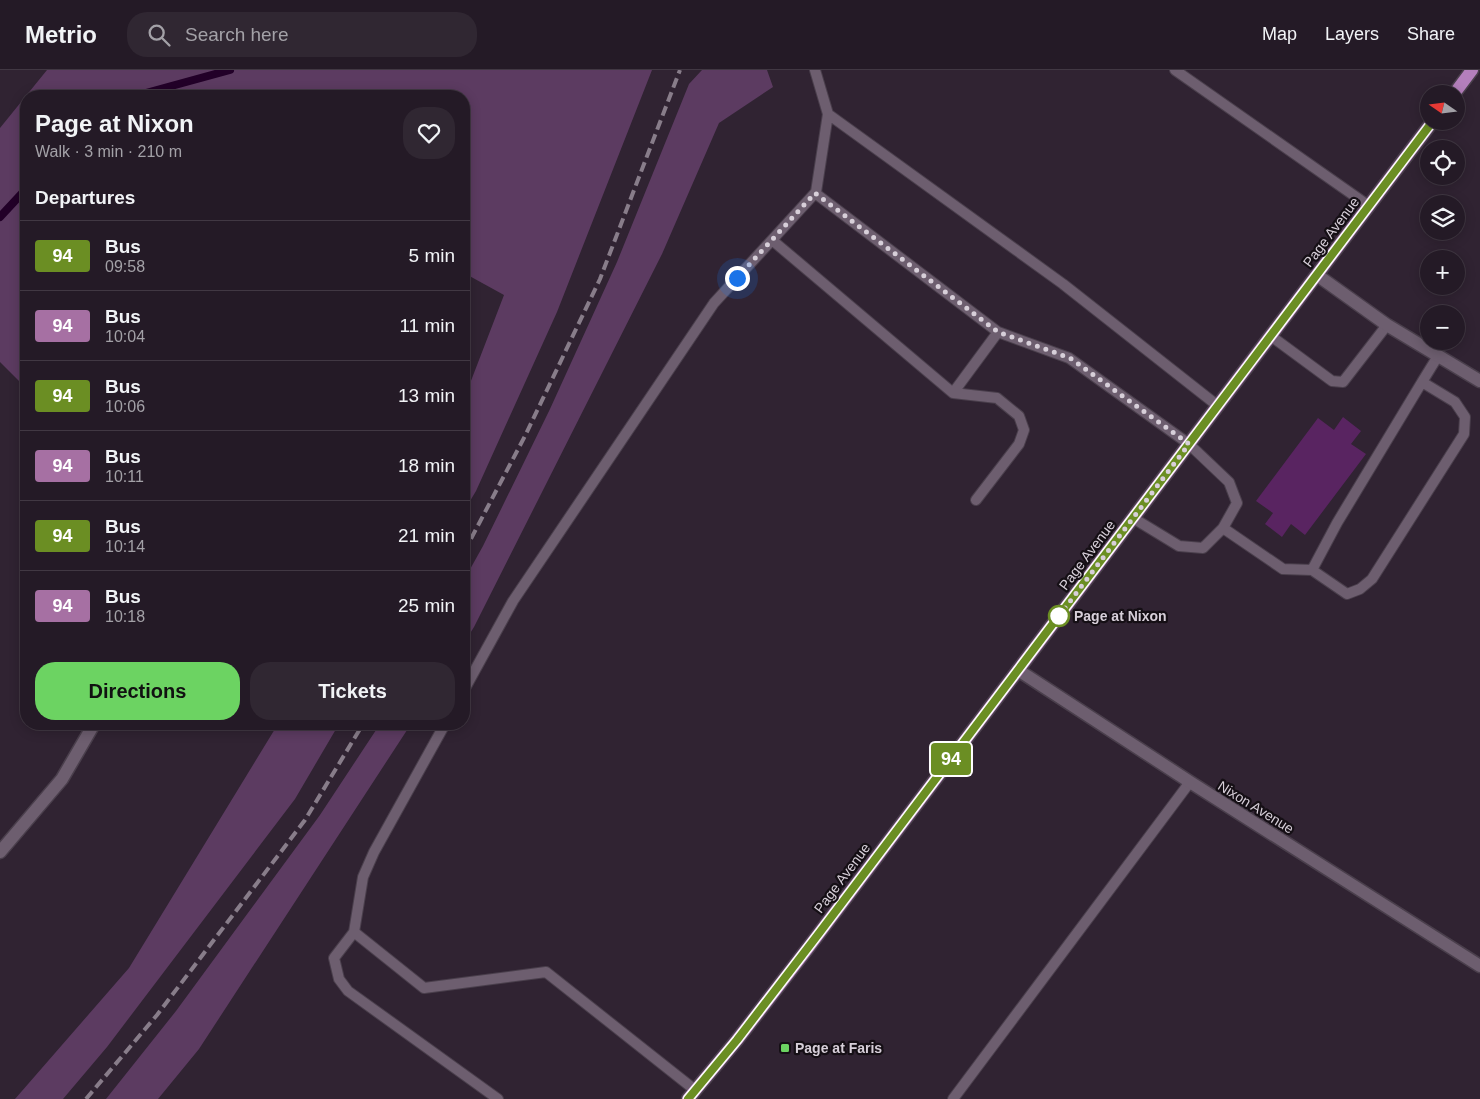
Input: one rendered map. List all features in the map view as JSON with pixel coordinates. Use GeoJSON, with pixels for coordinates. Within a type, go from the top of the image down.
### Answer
{"type":"FeatureCollection","features":[{"type":"Feature","properties":{"kind":"main road"},"geometry":{"type":"LineString","coordinates":[[1461,85],[1472,70]]}},
{"type":"Feature","properties":{"kind":"main road","name":"Page Avenue"},"geometry":{"type":"LineString","coordinates":[[692,1095],[737,1040],[1426,130]]}},
{"type":"Feature","properties":{"kind":"street"},"geometry":{"type":"LineString","coordinates":[[1317,275],[1387,325],[1480,382]]}},
{"type":"Feature","properties":{"kind":"street","name":"Nixon Avenue"},"geometry":{"type":"LineString","coordinates":[[1018,670],[1190,782],[1480,966]]}},
{"type":"Feature","properties":{"kind":"street"},"geometry":{"type":"LineString","coordinates":[[0,852],[62,779],[91,730]]}},
{"type":"Feature","properties":{"kind":"lane"},"geometry":{"type":"LineString","coordinates":[[470,679],[514,601],[714,303],[815,193],[828,114],[816,70]]}},
{"type":"Feature","properties":{"kind":"lane"},"geometry":{"type":"LineString","coordinates":[[1175,70],[1369,206]]}},
{"type":"Feature","properties":{"kind":"lane"},"geometry":{"type":"LineString","coordinates":[[828,114],[1063,284],[1218,406]]}},
{"type":"Feature","properties":{"kind":"lane"},"geometry":{"type":"LineString","coordinates":[[815,193],[998,332],[1070,358],[1189,444],[1229,482],[1237,503],[1223,528],[1203,548],[1179,546],[1134,518]]}},
{"type":"Feature","properties":{"kind":"lane"},"geometry":{"type":"LineString","coordinates":[[772,240],[953,393],[997,398],[1019,416],[1024,430],[1019,444],[976,500]]}},
{"type":"Feature","properties":{"kind":"lane"},"geometry":{"type":"LineString","coordinates":[[1271,336],[1332,382],[1343,382],[1387,325]]}},
{"type":"Feature","properties":{"kind":"lane"},"geometry":{"type":"LineString","coordinates":[[953,393],[998,332]]}},
{"type":"Feature","properties":{"kind":"lane"},"geometry":{"type":"LineString","coordinates":[[1312,570],[1337,523],[1438,356]]}},
{"type":"Feature","properties":{"kind":"lane"},"geometry":{"type":"LineString","coordinates":[[1223,528],[1283,569],[1312,570],[1347,594],[1360,590],[1372,579],[1464,434],[1465,417],[1455,402],[1422,382]]}},
{"type":"Feature","properties":{"kind":"lane"},"geometry":{"type":"LineString","coordinates":[[442,730],[374,852],[363,876],[354,932],[334,958],[339,979],[348,991],[498,1099]]}},
{"type":"Feature","properties":{"kind":"lane"},"geometry":{"type":"LineString","coordinates":[[953,1099],[1190,782]]}},
{"type":"Feature","properties":{"kind":"lane"},"geometry":{"type":"LineString","coordinates":[[354,932],[424,988],[546,972],[692,1095]]}},
{"type":"Feature","properties":{"kind":"shaded area"},"geometry":{"type":"Polygon","coordinates":[[[47,70],[652,70],[557,312],[470,501],[470,383],[504,295],[470,276],[470,90],[31,90],[47,70]]]}},
{"type":"Feature","properties":{"kind":"shaded area"},"geometry":{"type":"Polygon","coordinates":[[[702,70],[767,70],[773,87],[719,123],[662,254],[470,633],[470,569],[550,409],[617,262],[689,84],[702,70]]]}},
{"type":"Feature","properties":{"kind":"shaded area"},"geometry":{"type":"Polygon","coordinates":[[[20,103],[20,382],[0,362],[0,128],[20,103]]]}},
{"type":"Feature","properties":{"kind":"shaded area"},"geometry":{"type":"Polygon","coordinates":[[[274,730],[335,730],[295,799],[107,1047],[63,1099],[15,1099],[129,968],[274,730]]]}},
{"type":"Feature","properties":{"kind":"shaded area"},"geometry":{"type":"Polygon","coordinates":[[[376,730],[407,730],[199,1049],[158,1099],[106,1099],[176,1011],[320,815],[376,730]]]}},
{"type":"Feature","properties":{"kind":"building"},"geometry":{"type":"Polygon","coordinates":[[[1343,417],[1361,431],[1351,444],[1366,454],[1305,535],[1291,524],[1282,537],[1265,524],[1273,513],[1256,501],[1318,418],[1334,430],[1343,417]]]}},
{"type":"Feature","properties":{"kind":"waterway"},"geometry":{"type":"LineString","coordinates":[[157,90],[230,70]]}},
{"type":"Feature","properties":{"kind":"waterway"},"geometry":{"type":"LineString","coordinates":[[0,217],[20,195]]}},
{"type":"Feature","properties":{"kind":"railway"},"geometry":{"type":"LineString","coordinates":[[470,541],[525,436],[600,279],[680,70]]}},
{"type":"Feature","properties":{"kind":"railway"},"geometry":{"type":"LineString","coordinates":[[86,1099],[157,1015],[305,820],[359,730]]}},
{"type":"Feature","properties":{"kind":"bus line","name":"94"},"geometry":{"type":"LineString","coordinates":[[688,1099],[737,1040],[820,932],[1426,130]]}},
{"type":"Feature","properties":{"kind":"place","name":"Page at Nixon"},"geometry":{"type":"Point","coordinates":[1059,616]}},
{"type":"Feature","properties":{"kind":"place","name":"Page at Faris"},"geometry":{"type":"Point","coordinates":[785,1048]}},
{"type":"Feature","properties":{"kind":"route"},"geometry":{"type":"LineString","coordinates":[[737,278],[815,193],[998,332],[1070,358],[1189,444],[1059,616]]}}]}
